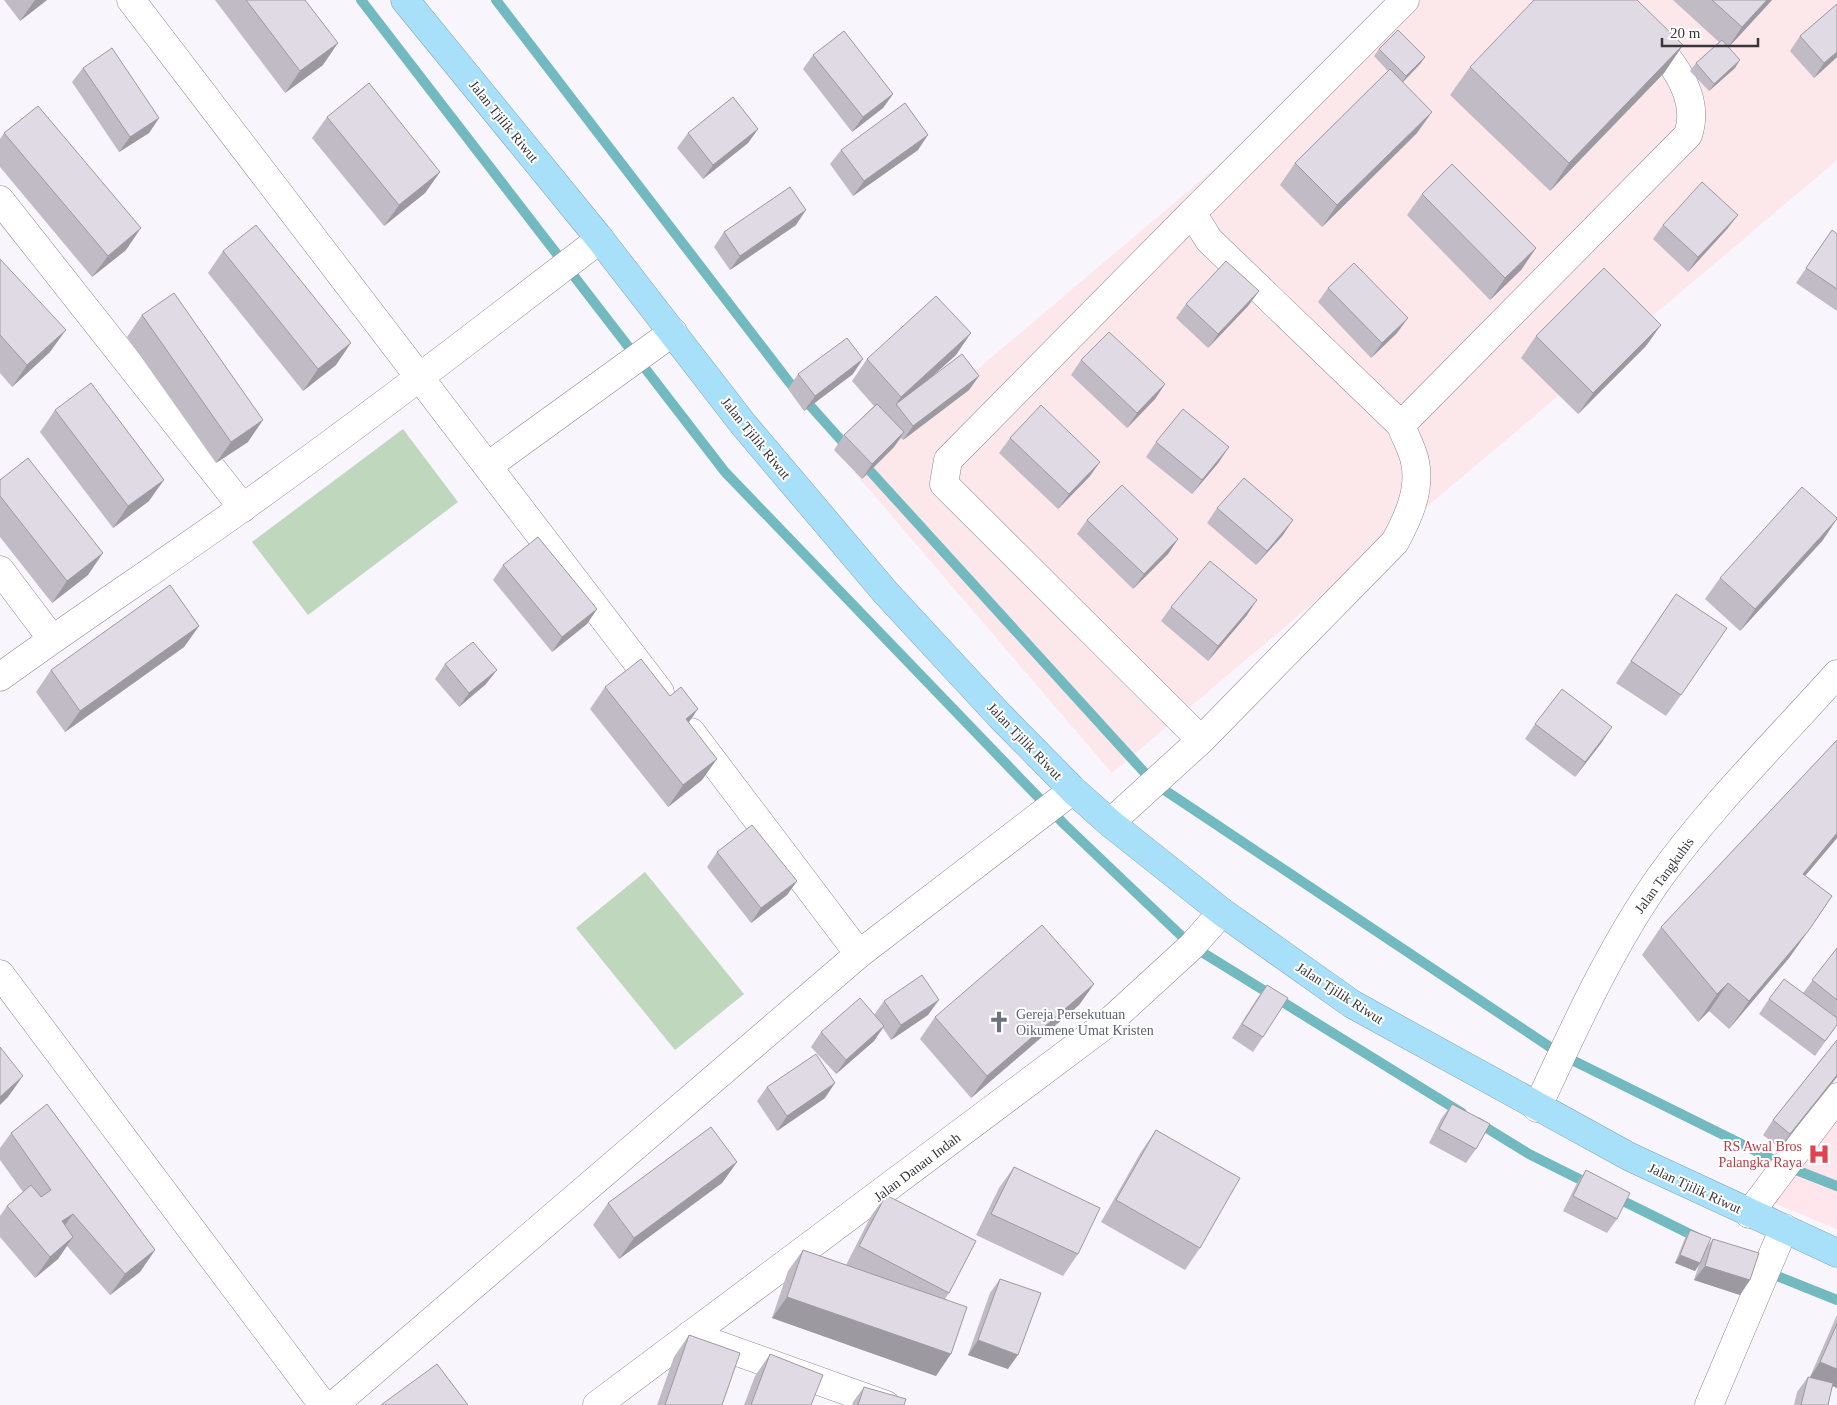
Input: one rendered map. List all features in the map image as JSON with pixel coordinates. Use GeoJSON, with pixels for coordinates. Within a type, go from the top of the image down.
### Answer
{"type":"FeatureCollection","features":[{"type":"Feature","properties":{"kind":"highway","name":"Jalan Tjilik Riwut"},"geometry":{"type":"LineString","coordinates":[[405,0],[600,239],[742,424],[886,593],[1073,790],[1110,823],[1222,912],[1352,1004],[1537,1108],[1630,1157],[1837,1253]]}},
{"type":"Feature","properties":{"kind":"street"},"geometry":{"type":"LineString","coordinates":[[131,0],[420,375],[859,954]]}},
{"type":"Feature","properties":{"kind":"street"},"geometry":{"type":"LineString","coordinates":[[1201,740],[944,484],[948,460],[1405,0]]}},
{"type":"Feature","properties":{"kind":"street"},"geometry":{"type":"LineString","coordinates":[[1401,425],[1688,135],[1693,111],[1690,95],[1670,63],[1614,0]]}},
{"type":"Feature","properties":{"kind":"street"},"geometry":{"type":"LineString","coordinates":[[0,200],[243,508]]}},
{"type":"Feature","properties":{"kind":"street"},"geometry":{"type":"LineString","coordinates":[[1110,823],[1201,740],[1395,542],[1407,520],[1416,482],[1415,462],[1401,425],[1209,240],[1192,213]]}},
{"type":"Feature","properties":{"kind":"street"},"geometry":{"type":"LineString","coordinates":[[0,677],[52,639],[243,508],[420,375],[458,350],[600,239]]}},
{"type":"Feature","properties":{"kind":"street"},"geometry":{"type":"LineString","coordinates":[[488,466],[672,332]]}},
{"type":"Feature","properties":{"kind":"street"},"geometry":{"type":"LineString","coordinates":[[0,570],[52,639]]}},
{"type":"Feature","properties":{"kind":"street","name":"Jalan Tangkuhis"},"geometry":{"type":"LineString","coordinates":[[1537,1108],[1575,1028],[1618,946],[1661,877],[1693,835],[1837,674]]}},
{"type":"Feature","properties":{"kind":"street"},"geometry":{"type":"LineString","coordinates":[[334,1405],[859,954],[1073,790]]}},
{"type":"Feature","properties":{"kind":"street","name":"Jalan Danau Indah"},"geometry":{"type":"LineString","coordinates":[[597,1405],[1109,1022],[1192,946],[1222,912]]}},
{"type":"Feature","properties":{"kind":"street"},"geometry":{"type":"LineString","coordinates":[[0,974],[323,1405]]}},
{"type":"Feature","properties":{"kind":"street"},"geometry":{"type":"LineString","coordinates":[[1750,1214],[1837,1097]]}},
{"type":"Feature","properties":{"kind":"street"},"geometry":{"type":"LineString","coordinates":[[1709,1405],[1784,1228]]}},
{"type":"Feature","properties":{"kind":"street"},"geometry":{"type":"LineString","coordinates":[[690,1335],[886,1405]]}},
{"type":"Feature","properties":{"kind":"shaded area"},"geometry":{"type":"Polygon","coordinates":[[[1414,0],[1837,0],[1837,160],[1112,773],[855,473],[1414,0]]]}},
{"type":"Feature","properties":{"kind":"shaded area","name":"RS Awal Bros Palangka Raya"},"geometry":{"type":"Polygon","coordinates":[[[1837,1109],[1837,1229],[1764,1199],[1837,1109]]]}},
{"type":"Feature","properties":{"kind":"green space"},"geometry":{"type":"Polygon","coordinates":[[[403,429],[458,502],[308,615],[252,542],[403,429]]]}},
{"type":"Feature","properties":{"kind":"green space"},"geometry":{"type":"Polygon","coordinates":[[[645,872],[744,994],[675,1050],[576,928],[645,872]]]}},
{"type":"Feature","properties":{"kind":"building"},"geometry":{"type":"Polygon","coordinates":[[[246,0],[305,0],[338,43],[300,71],[246,0]]]}},
{"type":"Feature","properties":{"kind":"building"},"geometry":{"type":"Polygon","coordinates":[[[1534,0],[1637,0],[1683,45],[1569,163],[1470,67],[1534,0]]]}},
{"type":"Feature","properties":{"kind":"building"},"geometry":{"type":"Polygon","coordinates":[[[1712,0],[1767,0],[1742,27],[1712,0]]]}},
{"type":"Feature","properties":{"kind":"building"},"geometry":{"type":"Polygon","coordinates":[[[1837,4],[1837,52],[1824,63],[1800,36],[1837,4]]]}},
{"type":"Feature","properties":{"kind":"building"},"geometry":{"type":"Polygon","coordinates":[[[1398,30],[1425,57],[1406,76],[1379,49],[1398,30]]]}},
{"type":"Feature","properties":{"kind":"building"},"geometry":{"type":"Polygon","coordinates":[[[844,31],[893,94],[863,117],[813,55],[844,31]]]}},
{"type":"Feature","properties":{"kind":"building"},"geometry":{"type":"Polygon","coordinates":[[[1722,40],[1740,60],[1714,84],[1696,63],[1722,40]]]}},
{"type":"Feature","properties":{"kind":"building"},"geometry":{"type":"Polygon","coordinates":[[[112,48],[159,118],[130,137],[83,68],[112,48]]]}},
{"type":"Feature","properties":{"kind":"building"},"geometry":{"type":"Polygon","coordinates":[[[1390,69],[1432,112],[1337,205],[1295,163],[1390,69]]]}},
{"type":"Feature","properties":{"kind":"building"},"geometry":{"type":"Polygon","coordinates":[[[369,83],[440,172],[399,205],[327,117],[369,83]]]}},
{"type":"Feature","properties":{"kind":"building"},"geometry":{"type":"Polygon","coordinates":[[[733,97],[758,129],[713,165],[688,133],[733,97]]]}},
{"type":"Feature","properties":{"kind":"building"},"geometry":{"type":"Polygon","coordinates":[[[905,103],[928,135],[864,181],[841,150],[905,103]]]}},
{"type":"Feature","properties":{"kind":"building"},"geometry":{"type":"Polygon","coordinates":[[[38,106],[141,228],[108,256],[4,133],[38,106]]]}},
{"type":"Feature","properties":{"kind":"building"},"geometry":{"type":"Polygon","coordinates":[[[1452,164],[1536,248],[1505,278],[1422,194],[1452,164]]]}},
{"type":"Feature","properties":{"kind":"building"},"geometry":{"type":"Polygon","coordinates":[[[1702,182],[1738,215],[1698,257],[1663,225],[1702,182]]]}},
{"type":"Feature","properties":{"kind":"building"},"geometry":{"type":"Polygon","coordinates":[[[790,187],[806,210],[740,256],[724,232],[790,187]]]}},
{"type":"Feature","properties":{"kind":"building"},"geometry":{"type":"Polygon","coordinates":[[[256,225],[351,343],[318,369],[223,251],[256,225]]]}},
{"type":"Feature","properties":{"kind":"building"},"geometry":{"type":"Polygon","coordinates":[[[1832,230],[1837,234],[1837,289],[1806,268],[1832,230]]]}},
{"type":"Feature","properties":{"kind":"building"},"geometry":{"type":"Polygon","coordinates":[[[0,259],[66,330],[27,365],[0,335],[0,259]]]}},
{"type":"Feature","properties":{"kind":"building"},"geometry":{"type":"Polygon","coordinates":[[[1226,261],[1259,291],[1218,334],[1186,304],[1226,261]]]}},
{"type":"Feature","properties":{"kind":"building"},"geometry":{"type":"Polygon","coordinates":[[[1354,263],[1408,318],[1382,343],[1328,288],[1354,263]]]}},
{"type":"Feature","properties":{"kind":"building"},"geometry":{"type":"Polygon","coordinates":[[[1604,268],[1661,325],[1593,393],[1536,336],[1604,268]]]}},
{"type":"Feature","properties":{"kind":"building"},"geometry":{"type":"Polygon","coordinates":[[[174,293],[263,420],[231,442],[142,315],[174,293]]]}},
{"type":"Feature","properties":{"kind":"building"},"geometry":{"type":"Polygon","coordinates":[[[936,296],[971,333],[901,397],[867,359],[936,296]]]}},
{"type":"Feature","properties":{"kind":"building"},"geometry":{"type":"Polygon","coordinates":[[[1109,332],[1165,384],[1137,413],[1081,360],[1109,332]]]}},
{"type":"Feature","properties":{"kind":"building"},"geometry":{"type":"Polygon","coordinates":[[[847,338],[863,359],[815,396],[798,374],[847,338]]]}},
{"type":"Feature","properties":{"kind":"building"},"geometry":{"type":"Polygon","coordinates":[[[962,354],[979,376],[913,426],[896,404],[962,354]]]}},
{"type":"Feature","properties":{"kind":"building"},"geometry":{"type":"Polygon","coordinates":[[[91,383],[164,480],[128,506],[55,410],[91,383]]]}},
{"type":"Feature","properties":{"kind":"building"},"geometry":{"type":"Polygon","coordinates":[[[877,404],[904,432],[872,464],[844,435],[877,404]]]}},
{"type":"Feature","properties":{"kind":"building"},"geometry":{"type":"Polygon","coordinates":[[[1041,405],[1100,462],[1069,494],[1010,438],[1041,405]]]}},
{"type":"Feature","properties":{"kind":"building"},"geometry":{"type":"Polygon","coordinates":[[[1183,409],[1229,447],[1202,480],[1156,442],[1183,409]]]}},
{"type":"Feature","properties":{"kind":"building"},"geometry":{"type":"Polygon","coordinates":[[[28,458],[103,553],[67,581],[0,496],[0,480],[28,458]]]}},
{"type":"Feature","properties":{"kind":"building"},"geometry":{"type":"Polygon","coordinates":[[[1244,478],[1293,520],[1267,551],[1217,508],[1244,478]]]}},
{"type":"Feature","properties":{"kind":"building"},"geometry":{"type":"Polygon","coordinates":[[[1122,485],[1178,539],[1144,574],[1087,520],[1122,485]]]}},
{"type":"Feature","properties":{"kind":"building"},"geometry":{"type":"Polygon","coordinates":[[[1802,487],[1837,519],[1755,609],[1720,578],[1802,487]]]}},
{"type":"Feature","properties":{"kind":"building"},"geometry":{"type":"Polygon","coordinates":[[[538,537],[597,609],[562,637],[503,565],[538,537]]]}},
{"type":"Feature","properties":{"kind":"building"},"geometry":{"type":"Polygon","coordinates":[[[1210,561],[1257,600],[1218,646],[1171,607],[1210,561]]]}},
{"type":"Feature","properties":{"kind":"building"},"geometry":{"type":"Polygon","coordinates":[[[170,585],[199,626],[80,711],[51,670],[170,585]]]}},
{"type":"Feature","properties":{"kind":"building"},"geometry":{"type":"Polygon","coordinates":[[[1676,594],[1727,628],[1681,695],[1631,661],[1676,594]]]}},
{"type":"Feature","properties":{"kind":"building"},"geometry":{"type":"Polygon","coordinates":[[[473,642],[497,670],[469,693],[445,664],[473,642]]]}},
{"type":"Feature","properties":{"kind":"building"},"geometry":{"type":"Polygon","coordinates":[[[641,659],[670,696],[681,687],[698,709],[686,719],[717,759],[683,785],[605,687],[641,659]]]}},
{"type":"Feature","properties":{"kind":"building"},"geometry":{"type":"Polygon","coordinates":[[[1562,689],[1612,727],[1585,762],[1535,724],[1562,689]]]}},
{"type":"Feature","properties":{"kind":"building"},"geometry":{"type":"Polygon","coordinates":[[[1837,740],[1837,833],[1803,874],[1832,896],[1809,930],[1749,1001],[1728,983],[1717,994],[1661,927],[1837,740]]]}},
{"type":"Feature","properties":{"kind":"building"},"geometry":{"type":"Polygon","coordinates":[[[752,825],[797,881],[761,908],[717,852],[752,825]]]}},
{"type":"Feature","properties":{"kind":"building","name":"Gereja Persekutuan Oikumene Umat Kristen"},"geometry":{"type":"Polygon","coordinates":[[[1042,925],[1094,984],[987,1076],[935,1017],[1042,925]]]}},
{"type":"Feature","properties":{"kind":"building"},"geometry":{"type":"Polygon","coordinates":[[[1837,948],[1837,1000],[1812,980],[1837,948]]]}},
{"type":"Feature","properties":{"kind":"building"},"geometry":{"type":"Polygon","coordinates":[[[922,975],[939,1000],[901,1025],[884,1001],[922,975]]]}},
{"type":"Feature","properties":{"kind":"building"},"geometry":{"type":"Polygon","coordinates":[[[1784,979],[1837,1018],[1837,1025],[1825,1041],[1769,999],[1784,979]]]}},
{"type":"Feature","properties":{"kind":"building"},"geometry":{"type":"Polygon","coordinates":[[[1267,985],[1288,998],[1263,1037],[1242,1024],[1267,985]]]}},
{"type":"Feature","properties":{"kind":"building"},"geometry":{"type":"Polygon","coordinates":[[[860,998],[884,1026],[846,1060],[821,1032],[860,998]]]}},
{"type":"Feature","properties":{"kind":"building"},"geometry":{"type":"Polygon","coordinates":[[[1837,1040],[1837,1075],[1790,1134],[1773,1120],[1837,1040]]]}},
{"type":"Feature","properties":{"kind":"building"},"geometry":{"type":"Polygon","coordinates":[[[0,1047],[23,1076],[0,1097],[0,1047]]]}},
{"type":"Feature","properties":{"kind":"building"},"geometry":{"type":"Polygon","coordinates":[[[816,1054],[835,1083],[787,1116],[767,1087],[816,1054]]]}},
{"type":"Feature","properties":{"kind":"building"},"geometry":{"type":"Polygon","coordinates":[[[47,1104],[155,1250],[125,1274],[73,1214],[62,1221],[73,1237],[50,1257],[7,1206],[31,1185],[41,1197],[51,1190],[11,1133],[47,1104]]]}},
{"type":"Feature","properties":{"kind":"building"},"geometry":{"type":"Polygon","coordinates":[[[1452,1104],[1490,1124],[1476,1149],[1439,1129],[1452,1104]]]}},
{"type":"Feature","properties":{"kind":"building"},"geometry":{"type":"Polygon","coordinates":[[[711,1127],[737,1162],[634,1238],[608,1203],[711,1127]]]}},
{"type":"Feature","properties":{"kind":"building"},"geometry":{"type":"Polygon","coordinates":[[[1156,1130],[1240,1178],[1200,1248],[1116,1200],[1156,1130]]]}},
{"type":"Feature","properties":{"kind":"building"},"geometry":{"type":"Polygon","coordinates":[[[1014,1167],[1100,1208],[1078,1254],[991,1214],[1014,1167]]]}},
{"type":"Feature","properties":{"kind":"building"},"geometry":{"type":"Polygon","coordinates":[[[1586,1170],[1630,1193],[1617,1219],[1573,1196],[1586,1170]]]}},
{"type":"Feature","properties":{"kind":"building"},"geometry":{"type":"Polygon","coordinates":[[[886,1195],[976,1241],[949,1293],[859,1246],[886,1195]]]}},
{"type":"Feature","properties":{"kind":"building"},"geometry":{"type":"Polygon","coordinates":[[[1690,1230],[1711,1238],[1700,1263],[1680,1255],[1690,1230]]]}},
{"type":"Feature","properties":{"kind":"building"},"geometry":{"type":"Polygon","coordinates":[[[1713,1239],[1759,1253],[1750,1280],[1705,1266],[1713,1239]]]}},
{"type":"Feature","properties":{"kind":"building"},"geometry":{"type":"Polygon","coordinates":[[[803,1250],[967,1307],[951,1354],[787,1297],[803,1250]]]}},
{"type":"Feature","properties":{"kind":"building"},"geometry":{"type":"Polygon","coordinates":[[[1000,1279],[1041,1293],[1018,1355],[978,1340],[1000,1279]]]}},
{"type":"Feature","properties":{"kind":"building"},"geometry":{"type":"Polygon","coordinates":[[[1837,1324],[1837,1369],[1820,1362],[1837,1324]]]}},
{"type":"Feature","properties":{"kind":"building"},"geometry":{"type":"Polygon","coordinates":[[[689,1335],[740,1353],[722,1405],[665,1405],[689,1335]]]}},
{"type":"Feature","properties":{"kind":"building"},"geometry":{"type":"Polygon","coordinates":[[[770,1354],[823,1375],[811,1405],[751,1405],[770,1354]]]}},
{"type":"Feature","properties":{"kind":"building"},"geometry":{"type":"Polygon","coordinates":[[[437,1364],[468,1405],[381,1405],[437,1364]]]}},
{"type":"Feature","properties":{"kind":"building"},"geometry":{"type":"Polygon","coordinates":[[[1808,1377],[1833,1383],[1828,1405],[1801,1405],[1808,1377]]]}},
{"type":"Feature","properties":{"kind":"building"},"geometry":{"type":"Polygon","coordinates":[[[864,1387],[906,1399],[904,1405],[858,1405],[864,1387]]]}},
{"type":"Feature","properties":{"kind":"waterway"},"geometry":{"type":"LineString","coordinates":[[361,0],[725,472],[1065,825],[1192,946],[1462,1113]]}},
{"type":"Feature","properties":{"kind":"waterway"},"geometry":{"type":"LineString","coordinates":[[496,0],[789,382],[849,449]]}},
{"type":"Feature","properties":{"kind":"waterway"},"geometry":{"type":"LineString","coordinates":[[861,461],[1154,783],[1562,1055],[1786,1166],[1837,1186]]}},
{"type":"Feature","properties":{"kind":"waterway"},"geometry":{"type":"LineString","coordinates":[[1477,1122],[1529,1154],[1591,1185]]}},
{"type":"Feature","properties":{"kind":"waterway"},"geometry":{"type":"LineString","coordinates":[[1615,1197],[1700,1239]]}},
{"type":"Feature","properties":{"kind":"waterway"},"geometry":{"type":"LineString","coordinates":[[1767,1272],[1837,1300]]}},
{"type":"Feature","properties":{"kind":"place","name":"Gereja Persekutuan Oikumene Umat Kristen"},"geometry":{"type":"Point","coordinates":[999,1022]}},
{"type":"Feature","properties":{"kind":"place","name":"RS Awal Bros Palangka Raya"},"geometry":{"type":"Point","coordinates":[1819,1154]}}]}
